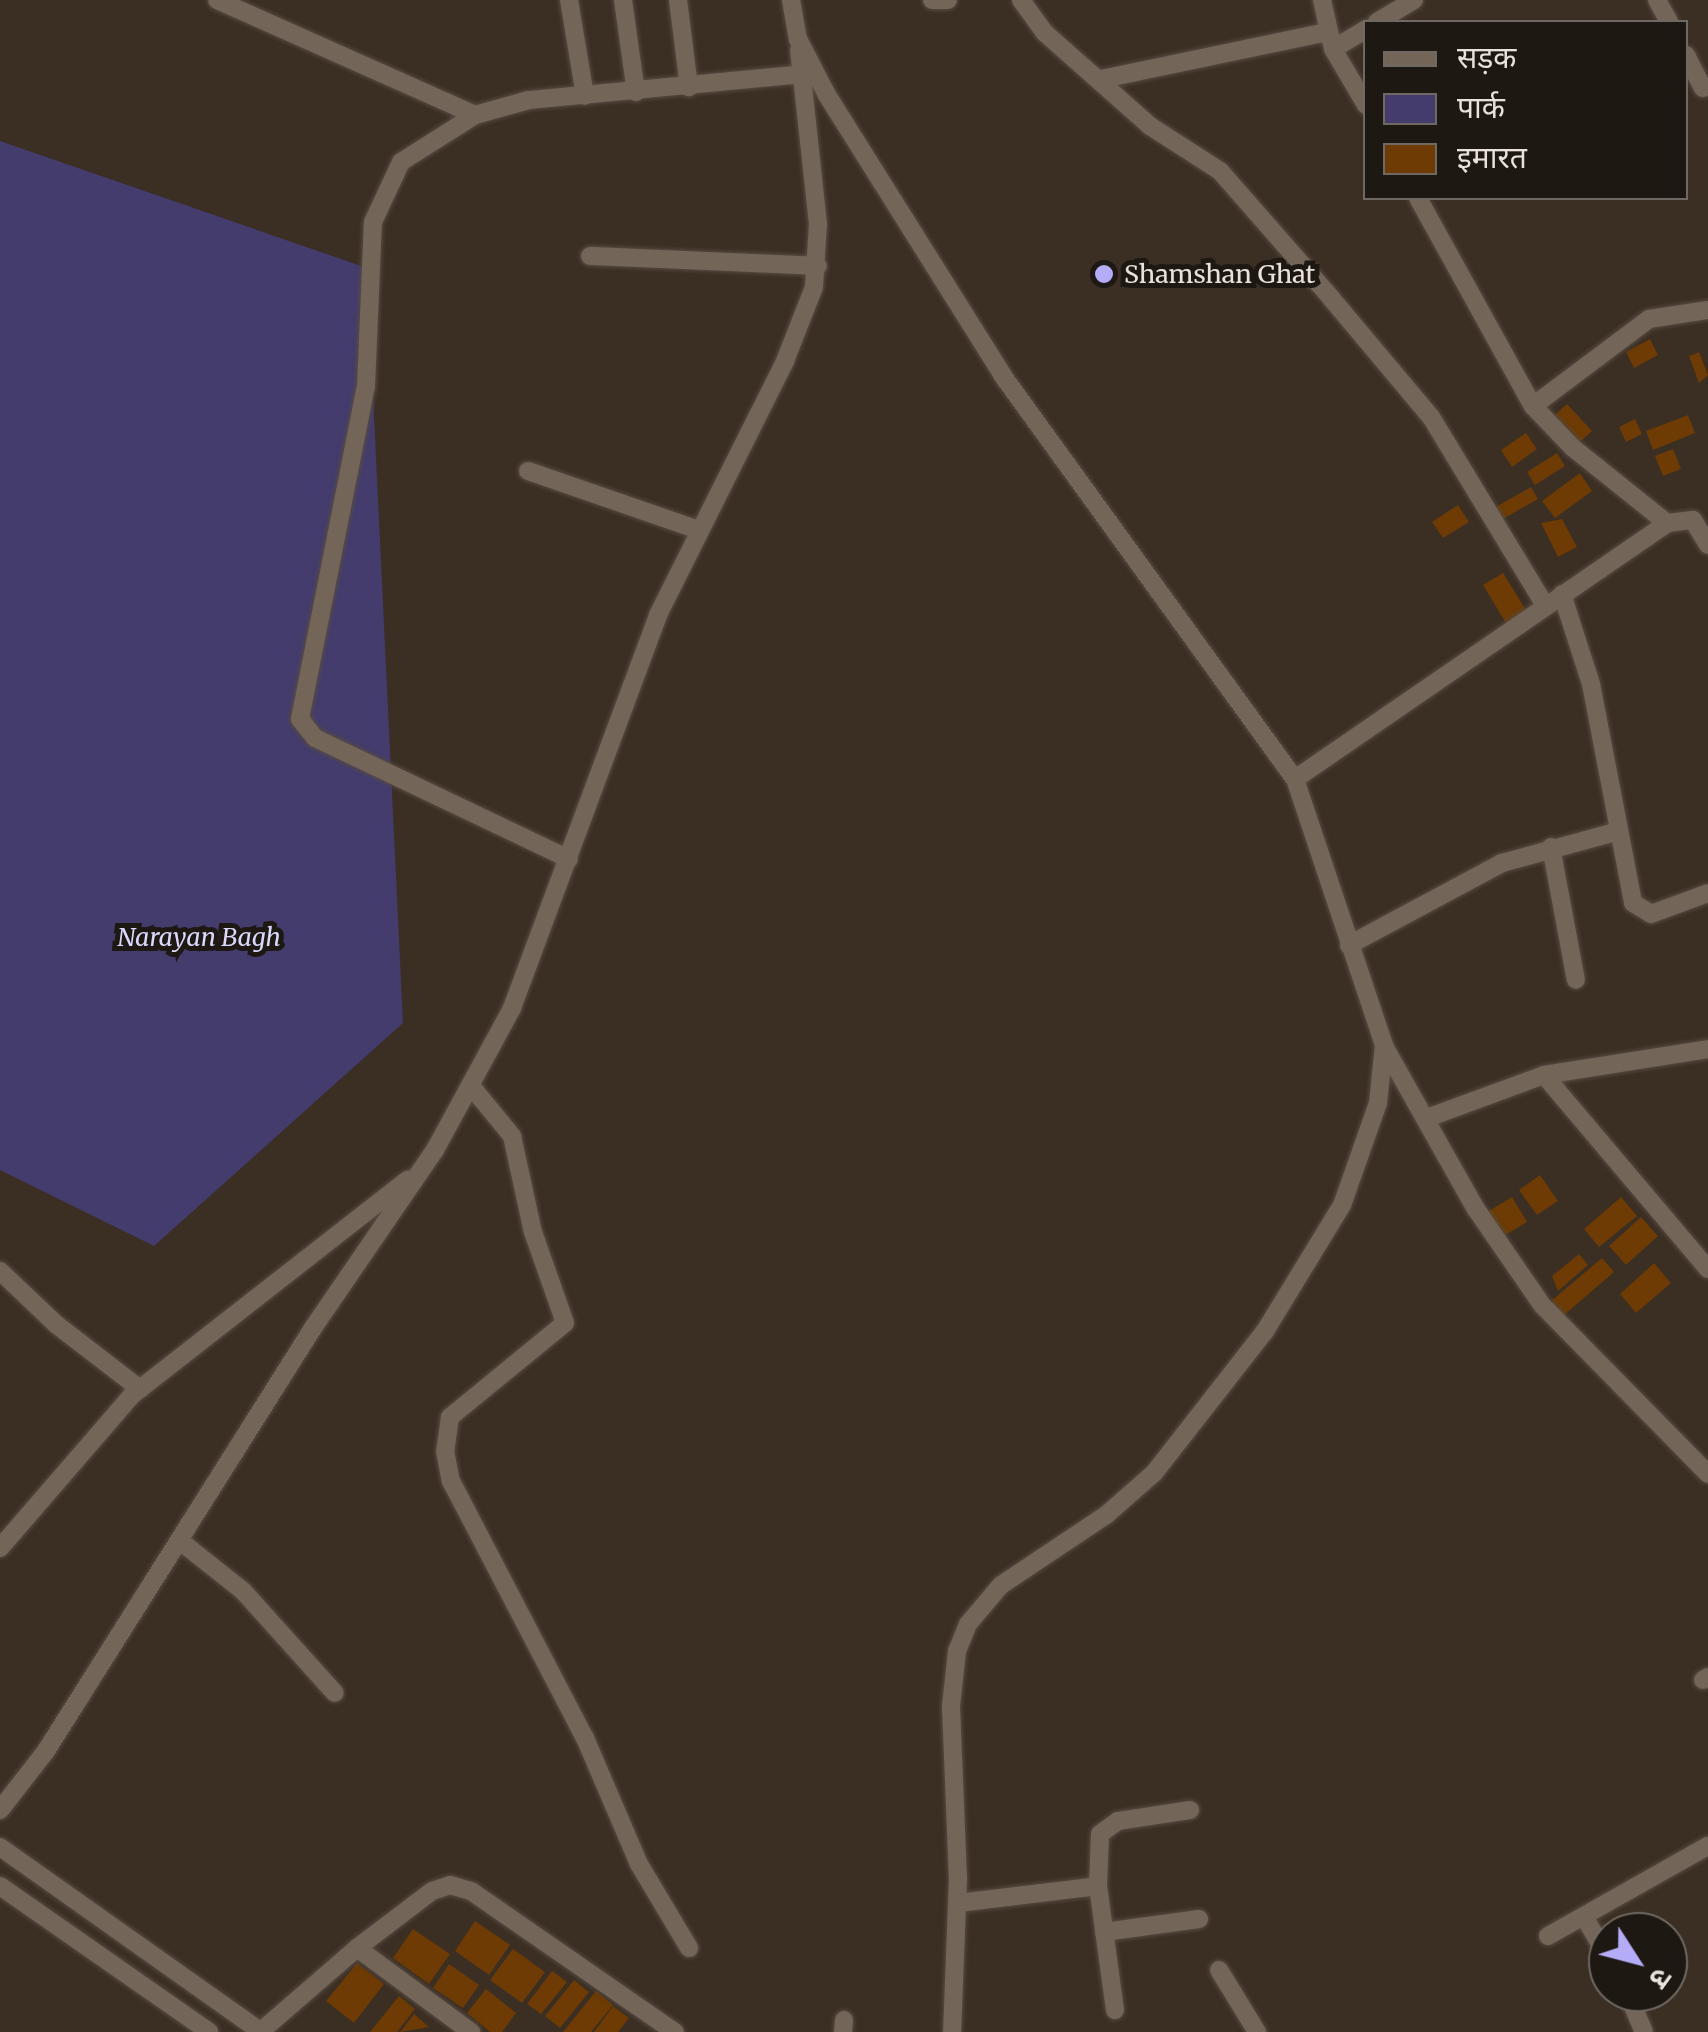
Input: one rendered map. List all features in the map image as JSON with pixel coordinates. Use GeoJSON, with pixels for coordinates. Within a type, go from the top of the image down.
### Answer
{"type":"FeatureCollection","features":[{"type":"Feature","properties":{"kind":"street"},"geometry":{"type":"LineString","coordinates":[[217,0],[474,115]]}},
{"type":"Feature","properties":{"kind":"street"},"geometry":{"type":"LineString","coordinates":[[569,0],[585,96]]}},
{"type":"Feature","properties":{"kind":"street"},"geometry":{"type":"LineString","coordinates":[[623,0],[636,92]]}},
{"type":"Feature","properties":{"kind":"street"},"geometry":{"type":"LineString","coordinates":[[678,0],[689,87]]}},
{"type":"Feature","properties":{"kind":"street"},"geometry":{"type":"LineString","coordinates":[[0,1810],[420,1170],[512,1008],[642,654],[698,530],[798,333],[818,266],[802,74],[791,0]]}},
{"type":"Feature","properties":{"kind":"street"},"geometry":{"type":"LineString","coordinates":[[932,0],[948,0]]}},
{"type":"Feature","properties":{"kind":"street"},"geometry":{"type":"LineString","coordinates":[[1021,0],[1046,33],[1102,79],[1150,126],[1220,170],[1431,418],[1545,605]]}},
{"type":"Feature","properties":{"kind":"street"},"geometry":{"type":"LineString","coordinates":[[1322,0],[1330,40],[1363,100]]}},
{"type":"Feature","properties":{"kind":"street"},"geometry":{"type":"LineString","coordinates":[[1380,20],[1414,0]]}},
{"type":"Feature","properties":{"kind":"street"},"geometry":{"type":"LineString","coordinates":[[1102,79],[1330,40],[1363,30]]}},
{"type":"Feature","properties":{"kind":"street"},"geometry":{"type":"LineString","coordinates":[[798,40],[1003,376],[1294,779],[1384,1045],[1476,1209],[1542,1305],[1708,1474]]}},
{"type":"Feature","properties":{"kind":"street"},"geometry":{"type":"LineString","coordinates":[[1688,59],[1703,88]]}},
{"type":"Feature","properties":{"kind":"street"},"geometry":{"type":"LineString","coordinates":[[569,859],[315,738],[300,719],[366,387],[373,222],[401,162],[474,115],[585,96],[802,74]]}},
{"type":"Feature","properties":{"kind":"street"},"geometry":{"type":"LineString","coordinates":[[1419,200],[1533,406],[1572,447],[1667,523]]}},
{"type":"Feature","properties":{"kind":"street"},"geometry":{"type":"LineString","coordinates":[[590,256],[818,266]]}},
{"type":"Feature","properties":{"kind":"street"},"geometry":{"type":"LineString","coordinates":[[1533,406],[1649,319],[1708,310]]}},
{"type":"Feature","properties":{"kind":"street"},"geometry":{"type":"LineString","coordinates":[[528,471],[698,530]]}},
{"type":"Feature","properties":{"kind":"street"},"geometry":{"type":"LineString","coordinates":[[1294,779],[1667,523],[1700,519],[1708,545]]}},
{"type":"Feature","properties":{"kind":"street"},"geometry":{"type":"LineString","coordinates":[[1562,594],[1591,684],[1615,832],[1633,903],[1643,914],[1708,893]]}},
{"type":"Feature","properties":{"kind":"street"},"geometry":{"type":"LineString","coordinates":[[1349,945],[1450,886],[1551,847],[1615,832]]}},
{"type":"Feature","properties":{"kind":"street"},"geometry":{"type":"LineString","coordinates":[[1551,847],[1576,980]]}},
{"type":"Feature","properties":{"kind":"street"},"geometry":{"type":"LineString","coordinates":[[952,2032],[958,1903],[950,1706],[957,1651],[968,1624],[1001,1585],[1106,1515],[1154,1472],[1265,1331],[1342,1205],[1378,1102],[1384,1045]]}},
{"type":"Feature","properties":{"kind":"street"},"geometry":{"type":"LineString","coordinates":[[1428,1118],[1544,1075],[1708,1049]]}},
{"type":"Feature","properties":{"kind":"street"},"geometry":{"type":"LineString","coordinates":[[1544,1075],[1708,1269]]}},
{"type":"Feature","properties":{"kind":"street"},"geometry":{"type":"LineString","coordinates":[[471,1086],[512,1136],[533,1232],[565,1323],[450,1417],[444,1451],[451,1481],[585,1738],[621,1829],[689,1948]]}},
{"type":"Feature","properties":{"kind":"street"},"geometry":{"type":"LineString","coordinates":[[0,1548],[140,1389],[420,1170]]}},
{"type":"Feature","properties":{"kind":"street"},"geometry":{"type":"LineString","coordinates":[[0,1271],[57,1326],[140,1389]]}},
{"type":"Feature","properties":{"kind":"street"},"geometry":{"type":"LineString","coordinates":[[180,1541],[243,1591],[336,1693]]}},
{"type":"Feature","properties":{"kind":"street"},"geometry":{"type":"LineString","coordinates":[[1115,2010],[1098,1886],[1097,1846],[1107,1826],[1190,1810]]}},
{"type":"Feature","properties":{"kind":"street"},"geometry":{"type":"LineString","coordinates":[[1548,1936],[1708,1846]]}},
{"type":"Feature","properties":{"kind":"street"},"geometry":{"type":"LineString","coordinates":[[0,1848],[260,2032],[357,1948],[450,1886],[471,1891],[675,2032]]}},
{"type":"Feature","properties":{"kind":"street"},"geometry":{"type":"LineString","coordinates":[[0,1886],[209,2032]]}},
{"type":"Feature","properties":{"kind":"street"},"geometry":{"type":"LineString","coordinates":[[958,1903],[1098,1886]]}},
{"type":"Feature","properties":{"kind":"street"},"geometry":{"type":"LineString","coordinates":[[1585,1918],[1588,1923]]}},
{"type":"Feature","properties":{"kind":"street"},"geometry":{"type":"LineString","coordinates":[[1104,1932],[1199,1919]]}},
{"type":"Feature","properties":{"kind":"street"},"geometry":{"type":"LineString","coordinates":[[357,1948],[471,2032]]}},
{"type":"Feature","properties":{"kind":"street"},"geometry":{"type":"LineString","coordinates":[[1219,1970],[1257,2032]]}},
{"type":"Feature","properties":{"kind":"green space","name":"Narayan Bagh"},"geometry":{"type":"Polygon","coordinates":[[[0,141],[367,268],[403,1023],[154,1246],[0,1170],[0,141]]]}},
{"type":"Feature","properties":{"kind":"building"},"geometry":{"type":"Polygon","coordinates":[[[1650,339],[1658,355],[1634,368],[1626,352],[1650,339]]]}},
{"type":"Feature","properties":{"kind":"building"},"geometry":{"type":"Polygon","coordinates":[[[1699,352],[1708,375],[1699,383],[1689,356],[1699,352]]]}},
{"type":"Feature","properties":{"kind":"building"},"geometry":{"type":"Polygon","coordinates":[[[1567,404],[1592,431],[1580,442],[1555,415],[1567,404]]]}},
{"type":"Feature","properties":{"kind":"building"},"geometry":{"type":"Polygon","coordinates":[[[1688,415],[1695,433],[1653,450],[1646,431],[1688,415]]]}},
{"type":"Feature","properties":{"kind":"building"},"geometry":{"type":"Polygon","coordinates":[[[1635,419],[1642,434],[1626,442],[1619,427],[1635,419]]]}},
{"type":"Feature","properties":{"kind":"building"},"geometry":{"type":"Polygon","coordinates":[[[1526,433],[1537,449],[1512,467],[1501,450],[1526,433]]]}},
{"type":"Feature","properties":{"kind":"building"},"geometry":{"type":"Polygon","coordinates":[[[1673,449],[1681,469],[1663,476],[1655,456],[1673,449]]]}},
{"type":"Feature","properties":{"kind":"building"},"geometry":{"type":"Polygon","coordinates":[[[1557,453],[1565,466],[1535,485],[1527,472],[1557,453]]]}},
{"type":"Feature","properties":{"kind":"building"},"geometry":{"type":"Polygon","coordinates":[[[1580,473],[1592,491],[1555,518],[1542,501],[1580,473]]]}},
{"type":"Feature","properties":{"kind":"building"},"geometry":{"type":"Polygon","coordinates":[[[1531,487],[1538,499],[1501,520],[1494,508],[1531,487]]]}},
{"type":"Feature","properties":{"kind":"building"},"geometry":{"type":"Polygon","coordinates":[[[1458,505],[1469,522],[1443,538],[1432,522],[1458,505]]]}},
{"type":"Feature","properties":{"kind":"building"},"geometry":{"type":"Polygon","coordinates":[[[1562,519],[1577,547],[1558,557],[1541,523],[1562,519]]]}},
{"type":"Feature","properties":{"kind":"building"},"geometry":{"type":"Polygon","coordinates":[[[1503,573],[1526,610],[1506,623],[1483,585],[1503,573]]]}},
{"type":"Feature","properties":{"kind":"building"},"geometry":{"type":"Polygon","coordinates":[[[1540,1175],[1558,1201],[1537,1215],[1519,1190],[1540,1175]]]}},
{"type":"Feature","properties":{"kind":"building"},"geometry":{"type":"Polygon","coordinates":[[[1512,1197],[1527,1222],[1502,1237],[1487,1212],[1512,1197]]]}},
{"type":"Feature","properties":{"kind":"building"},"geometry":{"type":"Polygon","coordinates":[[[1621,1197],[1637,1216],[1599,1247],[1584,1229],[1621,1197]]]}},
{"type":"Feature","properties":{"kind":"building"},"geometry":{"type":"Polygon","coordinates":[[[1641,1217],[1658,1236],[1626,1265],[1609,1246],[1641,1217]]]}},
{"type":"Feature","properties":{"kind":"building"},"geometry":{"type":"Polygon","coordinates":[[[1579,1254],[1588,1265],[1558,1291],[1552,1276],[1579,1254]]]}},
{"type":"Feature","properties":{"kind":"building"},"geometry":{"type":"Polygon","coordinates":[[[1602,1258],[1614,1272],[1563,1316],[1551,1301],[1602,1258]]]}},
{"type":"Feature","properties":{"kind":"building"},"geometry":{"type":"Polygon","coordinates":[[[1654,1263],[1671,1283],[1636,1313],[1620,1294],[1654,1263]]]}},
{"type":"Feature","properties":{"kind":"building"},"geometry":{"type":"Polygon","coordinates":[[[475,1921],[510,1945],[489,1975],[455,1951],[475,1921]]]}},
{"type":"Feature","properties":{"kind":"building"},"geometry":{"type":"Polygon","coordinates":[[[413,1929],[450,1954],[429,1984],[393,1958],[413,1929]]]}},
{"type":"Feature","properties":{"kind":"building"},"geometry":{"type":"Polygon","coordinates":[[[513,1949],[545,1972],[522,2003],[490,1980],[513,1949]]]}},
{"type":"Feature","properties":{"kind":"building"},"geometry":{"type":"Polygon","coordinates":[[[357,1963],[384,1984],[354,2023],[326,2001],[357,1963]]]}},
{"type":"Feature","properties":{"kind":"building"},"geometry":{"type":"Polygon","coordinates":[[[449,1964],[479,1985],[463,2008],[433,1988],[449,1964]]]}},
{"type":"Feature","properties":{"kind":"building"},"geometry":{"type":"Polygon","coordinates":[[[552,1971],[567,1982],[541,2014],[527,2004],[552,1971]]]}},
{"type":"Feature","properties":{"kind":"building"},"geometry":{"type":"Polygon","coordinates":[[[574,1980],[589,1992],[560,2028],[545,2016],[574,1980]]]}},
{"type":"Feature","properties":{"kind":"building"},"geometry":{"type":"Polygon","coordinates":[[[486,1989],[516,2013],[502,2032],[490,2032],[467,2013],[486,1989]]]}},
{"type":"Feature","properties":{"kind":"building"},"geometry":{"type":"Polygon","coordinates":[[[596,1991],[613,2005],[591,2032],[563,2032],[596,1991]]]}},
{"type":"Feature","properties":{"kind":"building"},"geometry":{"type":"Polygon","coordinates":[[[399,1996],[415,2009],[397,2032],[370,2032],[399,1996]]]}},
{"type":"Feature","properties":{"kind":"building"},"geometry":{"type":"Polygon","coordinates":[[[613,2006],[629,2018],[618,2032],[594,2032],[613,2006]]]}},
{"type":"Feature","properties":{"kind":"building"},"geometry":{"type":"Polygon","coordinates":[[[414,2014],[429,2027],[400,2032],[414,2014]]]}},
{"type":"Feature","properties":{"kind":"place","name":"Shamshan Ghat"},"geometry":{"type":"Point","coordinates":[1104,274]}}]}
